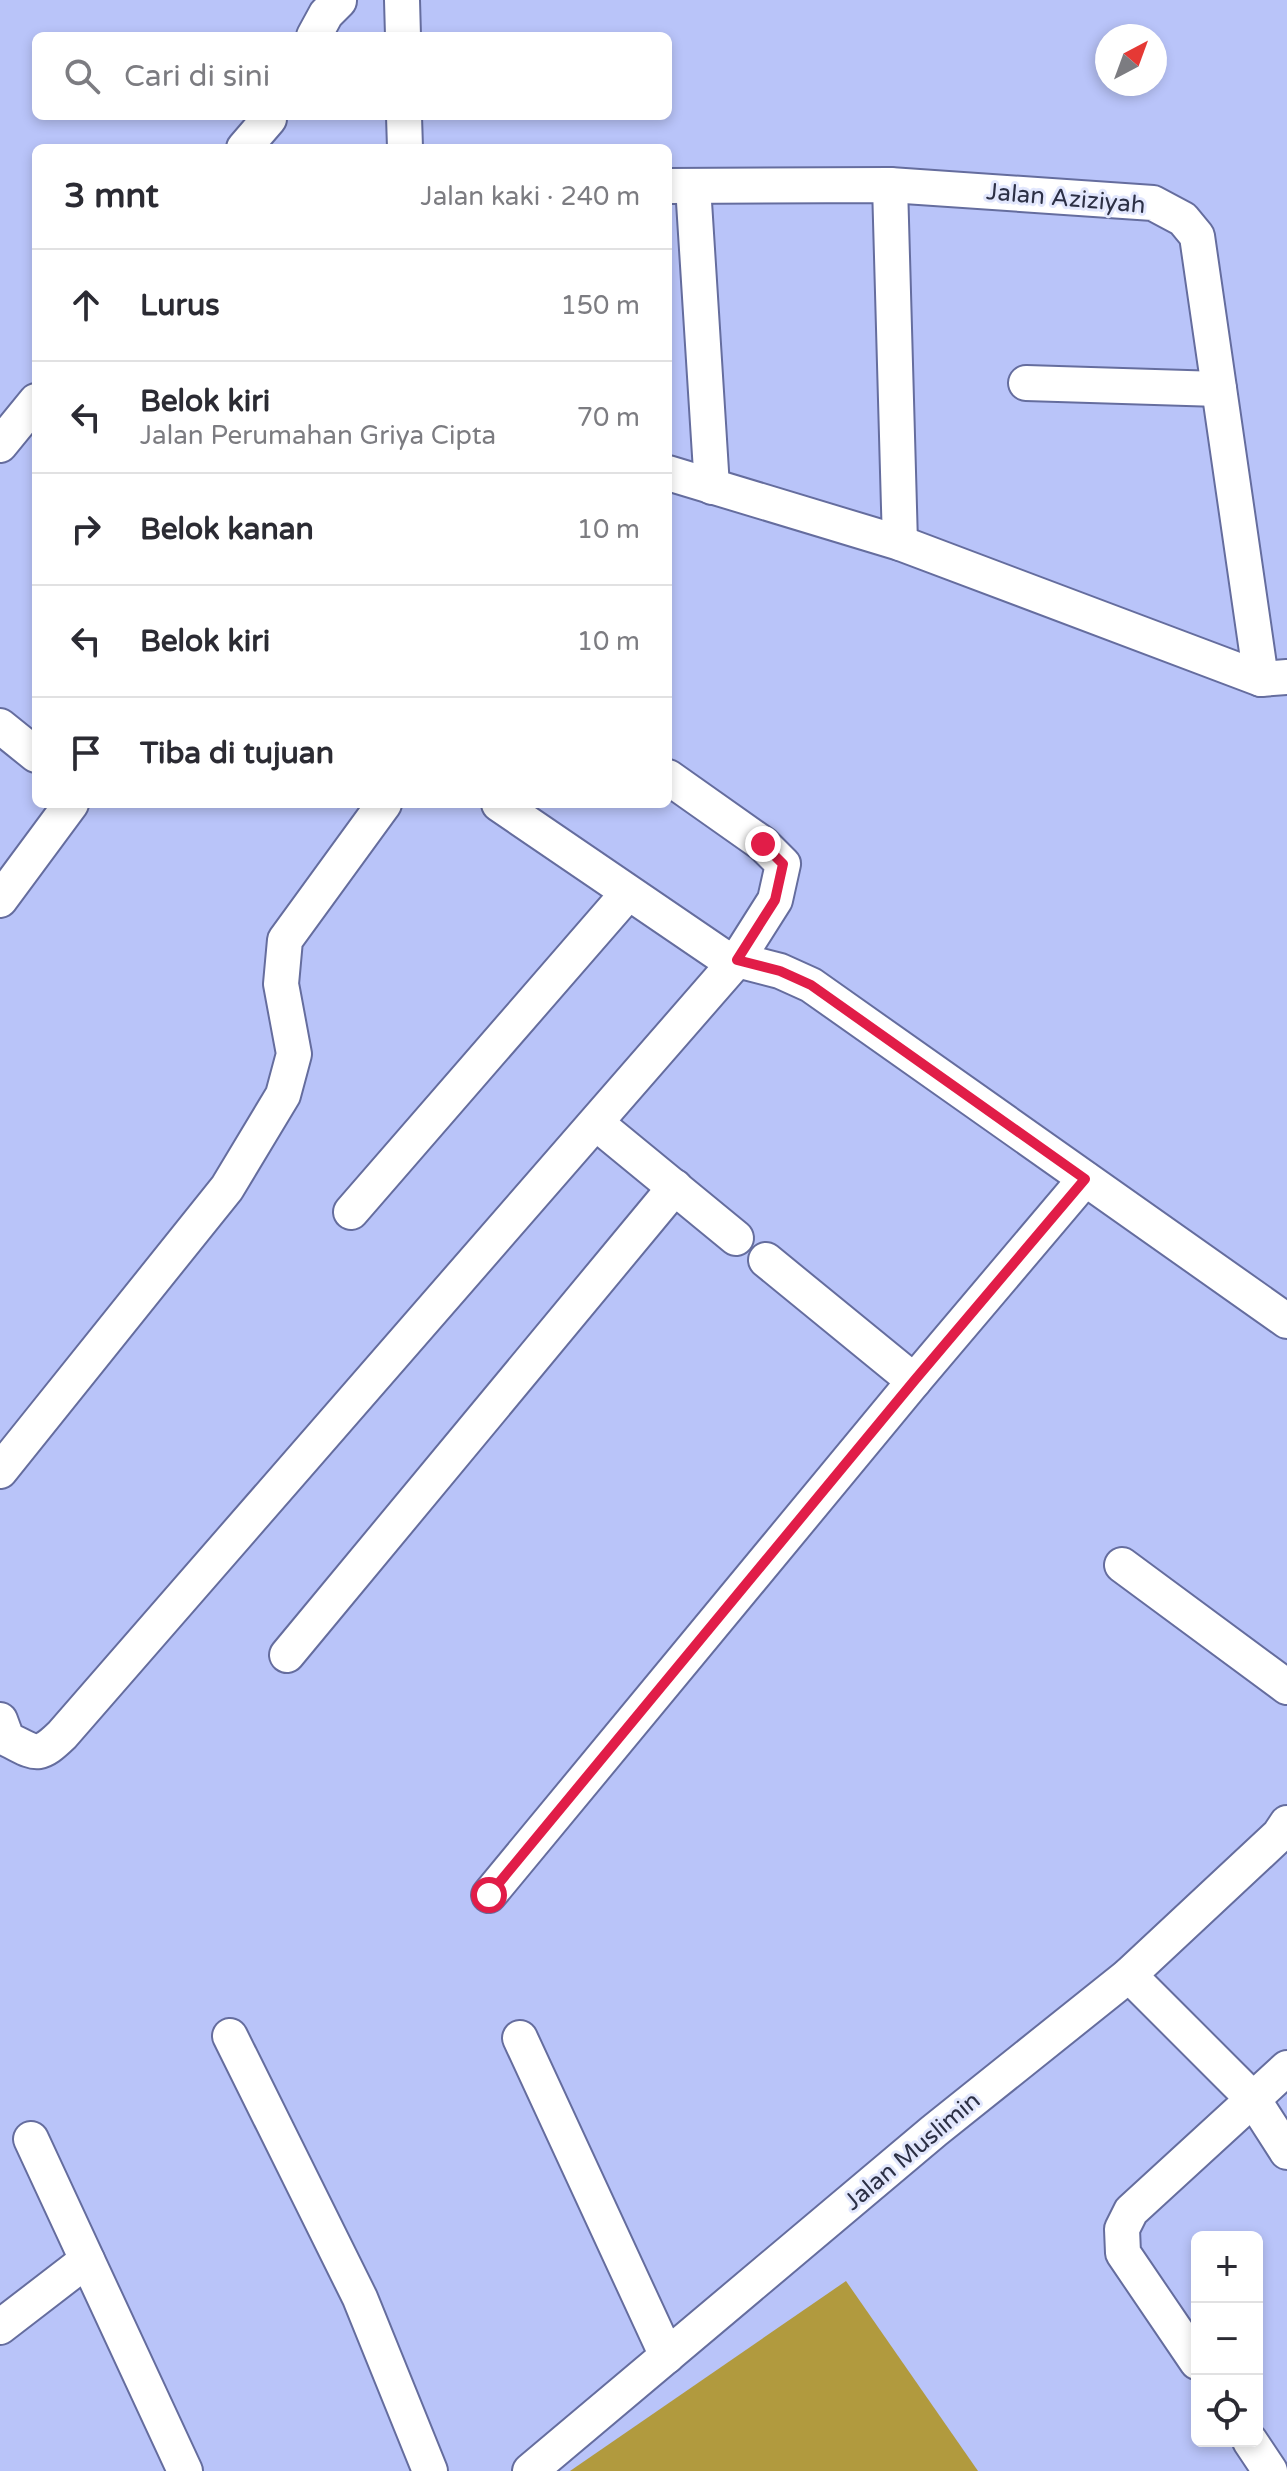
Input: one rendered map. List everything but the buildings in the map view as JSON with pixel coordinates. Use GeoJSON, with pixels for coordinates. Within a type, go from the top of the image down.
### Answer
{"type":"FeatureCollection","features":[{"type":"Feature","properties":{"kind":"street"},"geometry":{"type":"LineString","coordinates":[[402,0],[403,32]]}},
{"type":"Feature","properties":{"kind":"street"},"geometry":{"type":"LineString","coordinates":[[316,32],[326,14],[339,1]]}},
{"type":"Feature","properties":{"kind":"street"},"geometry":{"type":"LineString","coordinates":[[404,120],[405,144]]}},
{"type":"Feature","properties":{"kind":"street"},"geometry":{"type":"LineString","coordinates":[[249,144],[269,128]]}},
{"type":"Feature","properties":{"kind":"street"},"geometry":{"type":"LineString","coordinates":[[890,185],[900,543]]}},
{"type":"Feature","properties":{"kind":"street","name":"Jalan Aziziyah"},"geometry":{"type":"LineString","coordinates":[[680,186],[890,185],[1153,203],[1183,219],[1197,236],[1219,389],[1274,678]]}},
{"type":"Feature","properties":{"kind":"street"},"geometry":{"type":"LineString","coordinates":[[680,186],[712,487]]}},
{"type":"Feature","properties":{"kind":"street"},"geometry":{"type":"LineString","coordinates":[[1026,383],[1219,389]]}},
{"type":"Feature","properties":{"kind":"street"},"geometry":{"type":"LineString","coordinates":[[12,434],[32,406]]}},
{"type":"Feature","properties":{"kind":"street"},"geometry":{"type":"LineString","coordinates":[[672,474],[900,543],[1274,678]]}},
{"type":"Feature","properties":{"kind":"street"},"geometry":{"type":"LineString","coordinates":[[0,726],[32,752]]}},
{"type":"Feature","properties":{"kind":"street"},"geometry":{"type":"LineString","coordinates":[[0,1720],[7,1739],[33,1752],[46,1750],[62,1735],[737,960],[775,900],[783,864],[763,844],[672,780]]}},
{"type":"Feature","properties":{"kind":"street"},"geometry":{"type":"LineString","coordinates":[[0,900],[68,808]]}},
{"type":"Feature","properties":{"kind":"street"},"geometry":{"type":"LineString","coordinates":[[0,1471],[227,1188],[283,1095],[294,1054],[281,984],[285,940],[381,808]]}},
{"type":"Feature","properties":{"kind":"street"},"geometry":{"type":"LineString","coordinates":[[505,808],[722,956],[780,971],[811,985],[1287,1321]]}},
{"type":"Feature","properties":{"kind":"street"},"geometry":{"type":"LineString","coordinates":[[351,1212],[628,893]]}},
{"type":"Feature","properties":{"kind":"street"},"geometry":{"type":"LineString","coordinates":[[596,1123],[736,1238]]}},
{"type":"Feature","properties":{"kind":"street"},"geometry":{"type":"LineString","coordinates":[[489,1895],[1085,1179]]}},
{"type":"Feature","properties":{"kind":"street"},"geometry":{"type":"LineString","coordinates":[[287,1655],[675,1187]]}},
{"type":"Feature","properties":{"kind":"street"},"geometry":{"type":"LineString","coordinates":[[766,1260],[914,1381]]}},
{"type":"Feature","properties":{"kind":"street"},"geometry":{"type":"LineString","coordinates":[[1122,1565],[1287,1687]]}},
{"type":"Feature","properties":{"kind":"street","name":"Jalan Muslimin"},"geometry":{"type":"LineString","coordinates":[[530,2471],[934,2131],[1129,1975],[1279,1835],[1287,1823]]}},
{"type":"Feature","properties":{"kind":"street"},"geometry":{"type":"LineString","coordinates":[[1129,1975],[1253,2099],[1287,2152]]}},
{"type":"Feature","properties":{"kind":"street"},"geometry":{"type":"LineString","coordinates":[[230,2036],[360,2298],[430,2471]]}},
{"type":"Feature","properties":{"kind":"street"},"geometry":{"type":"LineString","coordinates":[[520,2038],[667,2356]]}},
{"type":"Feature","properties":{"kind":"street"},"geometry":{"type":"LineString","coordinates":[[1191,2353],[1123,2253],[1122,2229],[1131,2211],[1287,2068]]}},
{"type":"Feature","properties":{"kind":"street"},"geometry":{"type":"LineString","coordinates":[[31,2139],[185,2471]]}},
{"type":"Feature","properties":{"kind":"street"},"geometry":{"type":"LineString","coordinates":[[0,2327],[87,2260]]}},
{"type":"Feature","properties":{"kind":"street"},"geometry":{"type":"LineString","coordinates":[[1254,2447],[1270,2471]]}},
{"type":"Feature","properties":{"kind":"shaded area"},"geometry":{"type":"Polygon","coordinates":[[[846,2281],[978,2471],[570,2471],[846,2281]]]}},
{"type":"Feature","properties":{"kind":"route"},"geometry":{"type":"LineString","coordinates":[[489,1895],[1085,1179],[811,985],[780,971],[737,960],[775,900],[780,881],[783,864],[763,844]]}}]}
